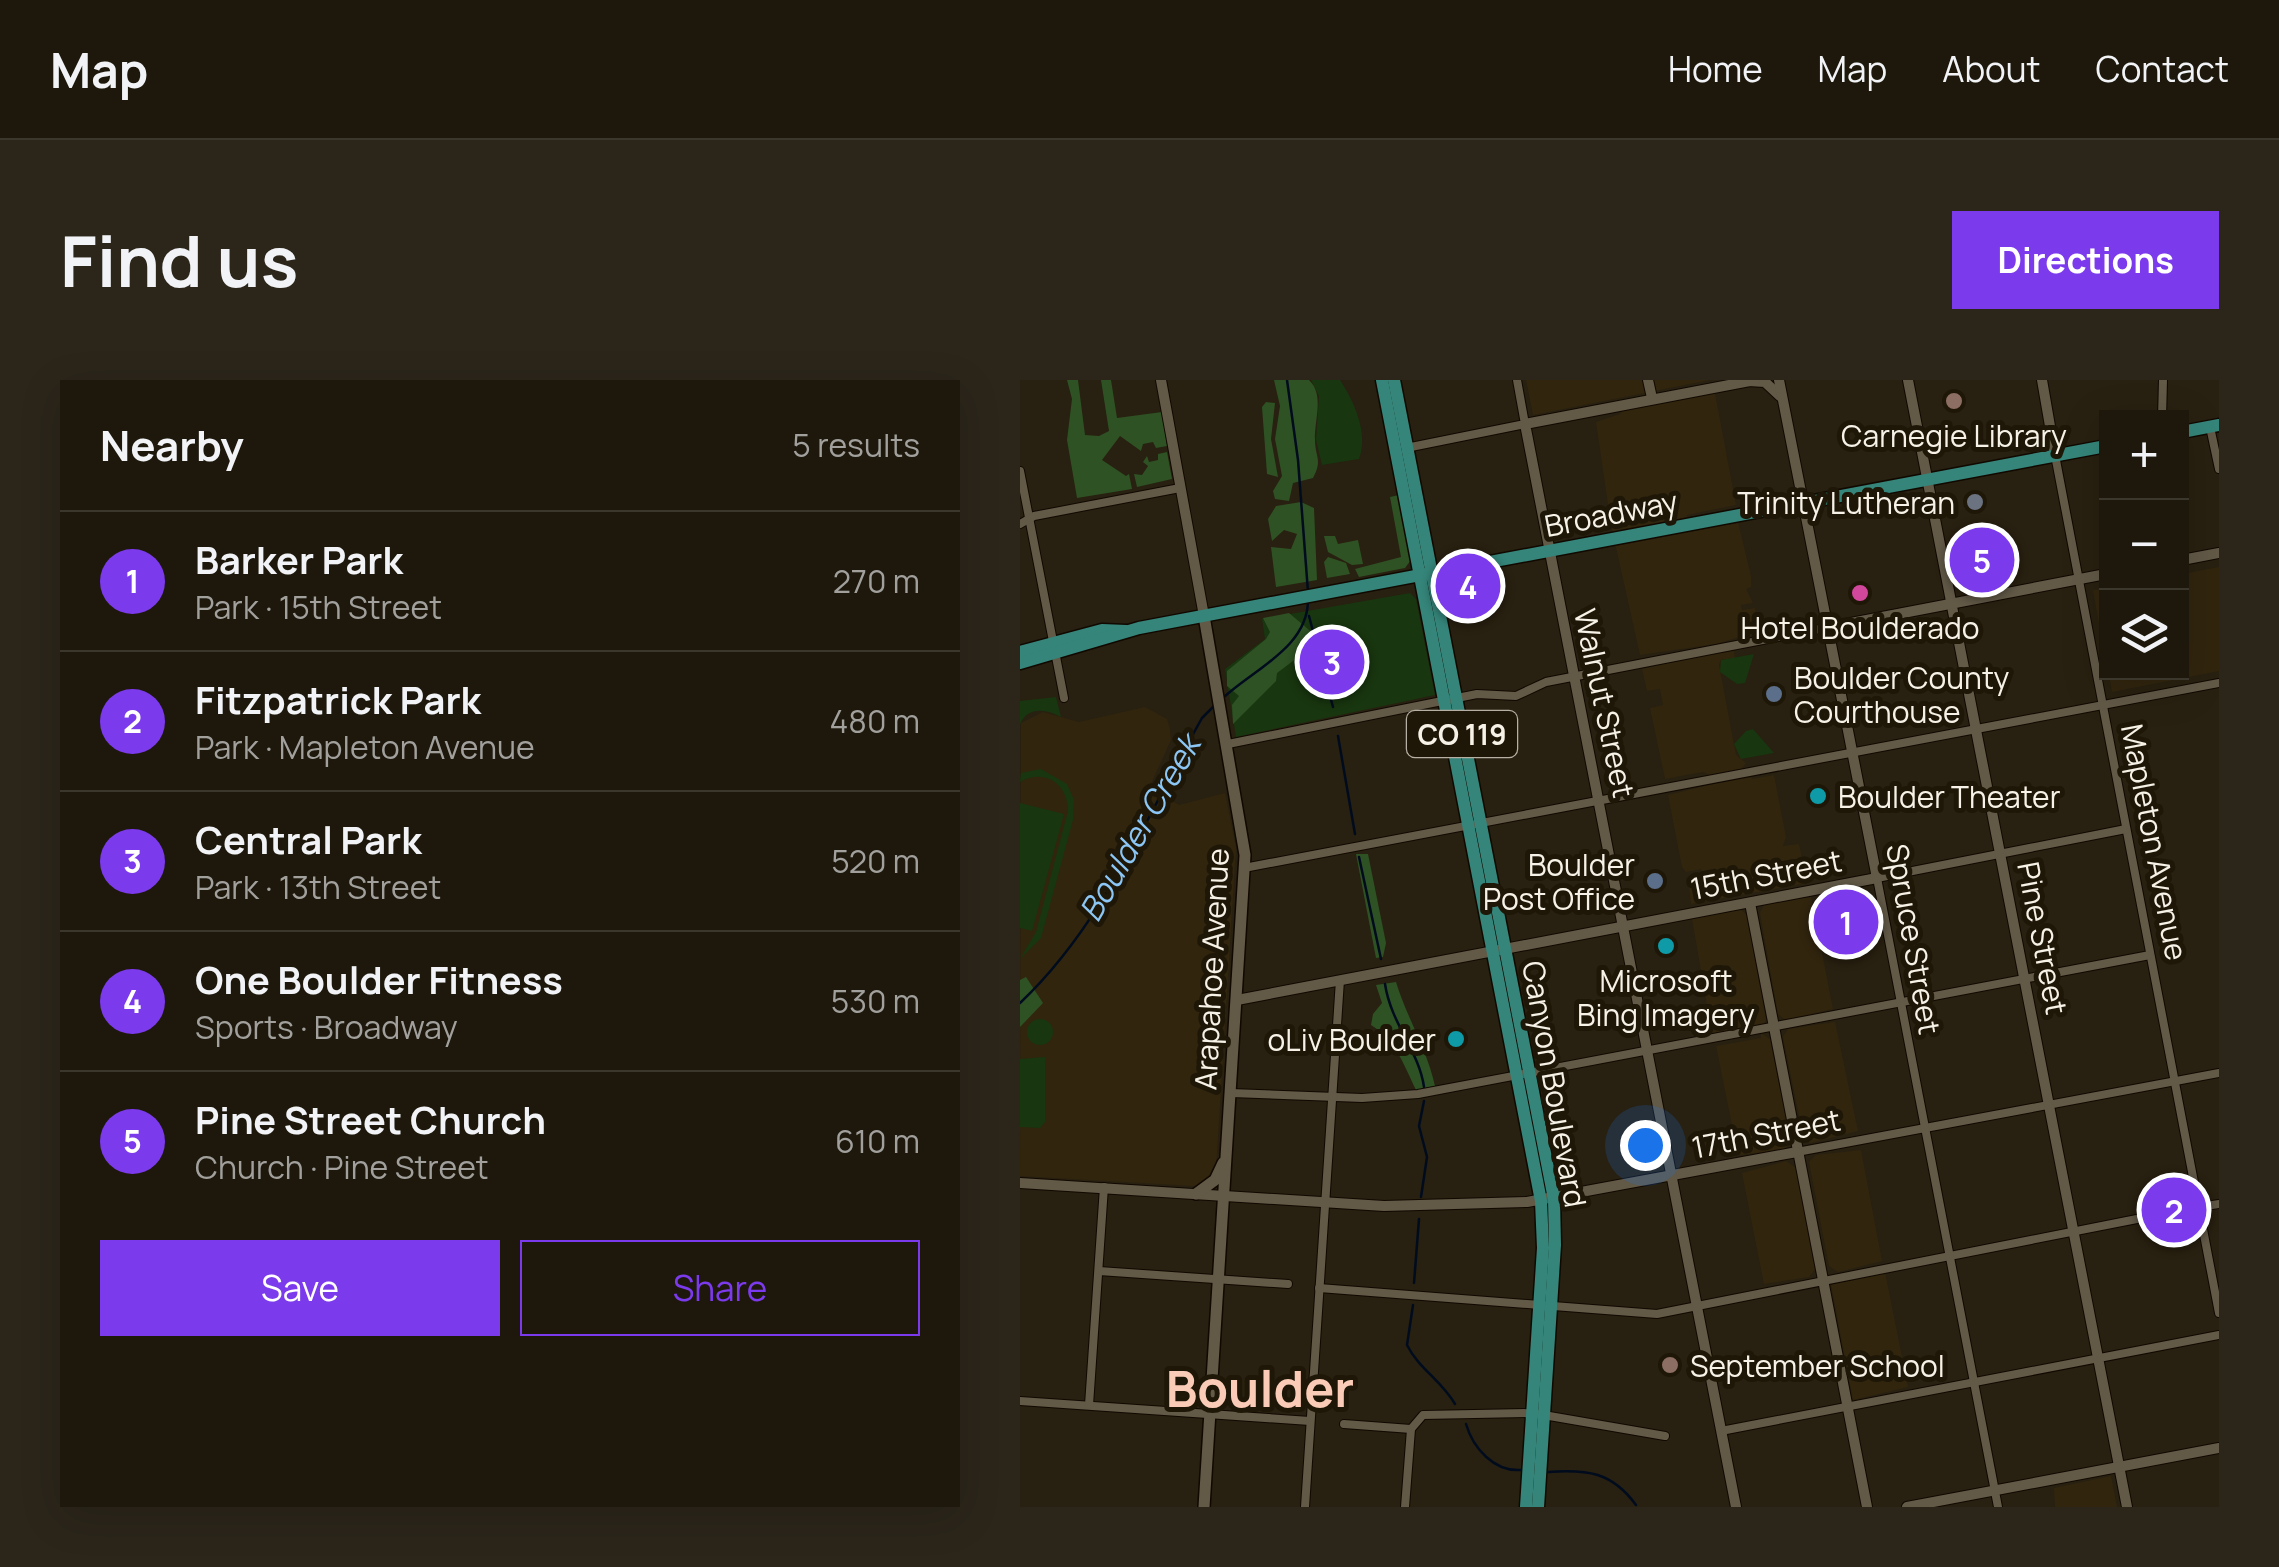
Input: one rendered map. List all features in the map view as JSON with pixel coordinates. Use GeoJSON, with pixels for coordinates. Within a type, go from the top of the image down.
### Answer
{"type":"FeatureCollection","features":[{"type":"Feature","properties":{"kind":"main road","name":"Canyon Boulevard"},"geometry":{"type":"LineString","coordinates":[[1382,380],[1475,824],[1547,1200],[1546,1305],[1526,1507]]}},
{"type":"Feature","properties":{"kind":"main road","name":"Canyon Boulevard"},"geometry":{"type":"LineString","coordinates":[[1394,380],[1425,576]]}},
{"type":"Feature","properties":{"kind":"main road"},"geometry":{"type":"LineString","coordinates":[[2189,431],[2214,426]]}},
{"type":"Feature","properties":{"kind":"main road","name":"Broadway"},"geometry":{"type":"LineString","coordinates":[[1020,652],[2099,447]]}},
{"type":"Feature","properties":{"kind":"main road","name":"Arapahoe Avenue"},"geometry":{"type":"LineString","coordinates":[[1204,616],[1228,744],[1244,868],[1204,1507]]}},
{"type":"Feature","properties":{"kind":"main road","name":"Broadway"},"geometry":{"type":"LineString","coordinates":[[1020,663],[1054,647]]}},
{"type":"Feature","properties":{"kind":"main road"},"geometry":{"type":"LineString","coordinates":[[1196,1194],[1220,1171],[1227,1144]]}},
{"type":"Feature","properties":{"kind":"main road","name":"Canyon Boulevard"},"geometry":{"type":"LineString","coordinates":[[1538,1414],[1538,1507]]}},
{"type":"Feature","properties":{"kind":"street","name":"Arapahoe Avenue"},"geometry":{"type":"LineString","coordinates":[[1161,380],[1204,616]]}},
{"type":"Feature","properties":{"kind":"street","name":"Walnut Street"},"geometry":{"type":"LineString","coordinates":[[1517,380],[1736,1507]]}},
{"type":"Feature","properties":{"kind":"street"},"geometry":{"type":"LineString","coordinates":[[1648,380],[1652,398]]}},
{"type":"Feature","properties":{"kind":"street","name":"Spruce Street"},"geometry":{"type":"LineString","coordinates":[[1780,380],[1998,1507]]}},
{"type":"Feature","properties":{"kind":"street","name":"Pine Street"},"geometry":{"type":"LineString","coordinates":[[1908,380],[2127,1507]]}},
{"type":"Feature","properties":{"kind":"street","name":"Mapleton Avenue"},"geometry":{"type":"LineString","coordinates":[[2042,380],[2219,1313]]}},
{"type":"Feature","properties":{"kind":"street"},"geometry":{"type":"LineString","coordinates":[[2162,410],[2163,380]]}},
{"type":"Feature","properties":{"kind":"street"},"geometry":{"type":"LineString","coordinates":[[1406,448],[1751,381],[1770,385],[1784,402]]}},
{"type":"Feature","properties":{"kind":"street"},"geometry":{"type":"LineString","coordinates":[[1529,446],[1530,433],[1542,420]]}},
{"type":"Feature","properties":{"kind":"street"},"geometry":{"type":"LineString","coordinates":[[2214,426],[2219,470]]}},
{"type":"Feature","properties":{"kind":"street"},"geometry":{"type":"LineString","coordinates":[[1020,471],[1024,522],[1064,698]]}},
{"type":"Feature","properties":{"kind":"street"},"geometry":{"type":"LineString","coordinates":[[1024,522],[1180,488]]}},
{"type":"Feature","properties":{"kind":"street"},"geometry":{"type":"LineString","coordinates":[[2189,559],[2219,554]]}},
{"type":"Feature","properties":{"kind":"street"},"geometry":{"type":"LineString","coordinates":[[1228,744],[1484,693],[1514,696],[1574,676],[2099,575]]}},
{"type":"Feature","properties":{"kind":"street"},"geometry":{"type":"LineString","coordinates":[[1244,868],[2219,682]]}},
{"type":"Feature","properties":{"kind":"street","name":"15th Street"},"geometry":{"type":"LineString","coordinates":[[1237,1000],[2126,830]]}},
{"type":"Feature","properties":{"kind":"street"},"geometry":{"type":"LineString","coordinates":[[1852,883],[1868,870],[1872,847]]}},
{"type":"Feature","properties":{"kind":"street"},"geometry":{"type":"LineString","coordinates":[[1618,898],[1628,915],[1649,923]]}},
{"type":"Feature","properties":{"kind":"street"},"geometry":{"type":"LineString","coordinates":[[1750,903],[1867,1507]]}},
{"type":"Feature","properties":{"kind":"street"},"geometry":{"type":"LineString","coordinates":[[1231,1093],[1399,1096],[1523,1076],[2150,955]]}},
{"type":"Feature","properties":{"kind":"street"},"geometry":{"type":"LineString","coordinates":[[1305,1507],[1340,980]]}},
{"type":"Feature","properties":{"kind":"street","name":"17th Street"},"geometry":{"type":"LineString","coordinates":[[1020,1183],[1402,1206],[1547,1200],[2219,1073]]}},
{"type":"Feature","properties":{"kind":"street"},"geometry":{"type":"LineString","coordinates":[[1089,1405],[1104,1187]]}},
{"type":"Feature","properties":{"kind":"street"},"geometry":{"type":"LineString","coordinates":[[2200,1208],[2219,1204]]}},
{"type":"Feature","properties":{"kind":"street"},"geometry":{"type":"LineString","coordinates":[[1319,1288],[1657,1314],[2147,1217]]}},
{"type":"Feature","properties":{"kind":"street"},"geometry":{"type":"LineString","coordinates":[[1098,1271],[1288,1284]]}},
{"type":"Feature","properties":{"kind":"street"},"geometry":{"type":"LineString","coordinates":[[1721,1431],[2219,1334]]}},
{"type":"Feature","properties":{"kind":"street"},"geometry":{"type":"LineString","coordinates":[[1020,1401],[1310,1420]]}},
{"type":"Feature","properties":{"kind":"street"},"geometry":{"type":"LineString","coordinates":[[1405,1507],[1410,1429],[1416,1419],[1439,1414],[1538,1414],[1665,1436]]}},
{"type":"Feature","properties":{"kind":"street"},"geometry":{"type":"LineString","coordinates":[[1344,1424],[1410,1429]]}},
{"type":"Feature","properties":{"kind":"street"},"geometry":{"type":"LineString","coordinates":[[1907,1507],[2219,1448]]}},
{"type":"Feature","properties":{"kind":"shaded area"},"geometry":{"type":"Polygon","coordinates":[[[1526,380],[1710,380],[1533,415],[1526,380]]]}},
{"type":"Feature","properties":{"kind":"shaded area"},"geometry":{"type":"Polygon","coordinates":[[[1714,388],[1736,505],[1687,515],[1690,531],[1738,522],[1751,576],[1751,587],[1746,589],[1753,603],[1741,605],[1742,610],[1755,608],[1759,631],[1716,644],[1640,655],[1611,525],[1596,422],[1620,414],[1625,408],[1714,388]]]}},
{"type":"Feature","properties":{"kind":"shaded area"},"geometry":{"type":"Polygon","coordinates":[[[2219,567],[2219,671],[2189,677],[2189,590],[2189,573],[2219,567]]]}},
{"type":"Feature","properties":{"kind":"shaded area"},"geometry":{"type":"Polygon","coordinates":[[[2099,589],[2099,623],[2093,590],[2099,589]]]}},
{"type":"Feature","properties":{"kind":"shaded area"},"geometry":{"type":"Polygon","coordinates":[[[1733,647],[1735,658],[1721,660],[1719,665],[1736,755],[1746,763],[1741,769],[1665,779],[1650,708],[1663,705],[1660,689],[1647,691],[1642,669],[1733,647]]]}},
{"type":"Feature","properties":{"kind":"shaded area"},"geometry":{"type":"Polygon","coordinates":[[[2110,680],[2173,680],[2112,692],[2110,680]]]}},
{"type":"Feature","properties":{"kind":"shaded area"},"geometry":{"type":"Polygon","coordinates":[[[1145,707],[1167,719],[1171,740],[1149,788],[1179,805],[1225,793],[1236,848],[1216,1169],[1204,1184],[1194,1186],[1020,1176],[1021,723],[1043,712],[1079,722],[1145,707]]]}},
{"type":"Feature","properties":{"kind":"shaded area"},"geometry":{"type":"Polygon","coordinates":[[[1750,775],[1752,779],[1774,775],[1786,837],[1783,846],[1799,844],[1807,883],[1691,904],[1689,887],[1693,886],[1692,878],[1702,876],[1701,869],[1686,872],[1682,867],[1668,795],[1750,775]]]}},
{"type":"Feature","properties":{"kind":"shaded area"},"geometry":{"type":"Polygon","coordinates":[[[1811,897],[1833,1009],[1785,1020],[1778,1014],[1760,913],[1765,903],[1811,897]]]}},
{"type":"Feature","properties":{"kind":"shaded area"},"geometry":{"type":"Polygon","coordinates":[[[1740,909],[1747,915],[1766,1020],[1763,1025],[1712,1034],[1692,919],[1740,909]]]}},
{"type":"Feature","properties":{"kind":"shaded area"},"geometry":{"type":"Polygon","coordinates":[[[1835,1022],[1858,1131],[1810,1143],[1804,1140],[1783,1037],[1788,1029],[1835,1022]]]}},
{"type":"Feature","properties":{"kind":"shaded area"},"geometry":{"type":"Polygon","coordinates":[[[1761,1033],[1770,1039],[1791,1143],[1783,1150],[1738,1155],[1716,1046],[1761,1038],[1761,1033]]]}},
{"type":"Feature","properties":{"kind":"shaded area"},"geometry":{"type":"Polygon","coordinates":[[[1861,1150],[1882,1261],[1838,1272],[1829,1266],[1809,1162],[1816,1155],[1861,1150]]]}},
{"type":"Feature","properties":{"kind":"shaded area"},"geometry":{"type":"Polygon","coordinates":[[[1786,1161],[1796,1168],[1815,1269],[1809,1277],[1764,1284],[1742,1173],[1786,1161]]]}},
{"type":"Feature","properties":{"kind":"shaded area"},"geometry":{"type":"Polygon","coordinates":[[[1885,1272],[1908,1387],[1853,1400],[1831,1284],[1885,1272]]]}},
{"type":"Feature","properties":{"kind":"shaded area"},"geometry":{"type":"Polygon","coordinates":[[[2111,1476],[2117,1507],[2055,1507],[2054,1488],[2111,1476]]]}},
{"type":"Feature","properties":{"kind":"green space"},"geometry":{"type":"Polygon","coordinates":[[[1067,380],[1078,380],[1085,435],[1099,436],[1109,431],[1101,380],[1111,380],[1117,418],[1162,412],[1167,446],[1156,448],[1153,442],[1143,444],[1141,451],[1120,436],[1102,460],[1126,476],[1129,474],[1132,489],[1077,498],[1067,440],[1072,399],[1067,380]]]}},
{"type":"Feature","properties":{"kind":"green space"},"geometry":{"type":"Polygon","coordinates":[[[1274,380],[1309,380],[1318,401],[1318,467],[1313,478],[1293,483],[1289,501],[1275,499],[1273,491],[1282,476],[1275,439],[1280,406],[1274,380]]]}},
{"type":"Feature","properties":{"kind":"green space"},"geometry":{"type":"Polygon","coordinates":[[[1311,380],[1340,380],[1345,388],[1361,429],[1359,459],[1322,465],[1316,440],[1319,396],[1311,380]]]}},
{"type":"Feature","properties":{"kind":"green space"},"geometry":{"type":"Polygon","coordinates":[[[1266,402],[1275,403],[1271,439],[1278,477],[1267,474],[1262,407],[1266,402]]]}},
{"type":"Feature","properties":{"kind":"green space"},"geometry":{"type":"Polygon","coordinates":[[[1167,452],[1172,479],[1137,487],[1134,474],[1142,475],[1148,466],[1143,462],[1147,456],[1149,462],[1167,452]]]}},
{"type":"Feature","properties":{"kind":"green space"},"geometry":{"type":"Polygon","coordinates":[[[1399,495],[1411,560],[1405,568],[1359,577],[1355,569],[1401,557],[1390,497],[1399,495]]]}},
{"type":"Feature","properties":{"kind":"green space"},"geometry":{"type":"Polygon","coordinates":[[[1301,502],[1314,508],[1317,580],[1276,587],[1271,547],[1291,549],[1297,534],[1284,530],[1272,541],[1268,519],[1276,506],[1301,502]]]}},
{"type":"Feature","properties":{"kind":"green space"},"geometry":{"type":"Polygon","coordinates":[[[1324,536],[1335,536],[1338,544],[1358,540],[1363,564],[1352,565],[1328,552],[1324,536]]]}},
{"type":"Feature","properties":{"kind":"green space"},"geometry":{"type":"Polygon","coordinates":[[[1328,557],[1346,563],[1350,574],[1327,578],[1324,562],[1328,557]]]}},
{"type":"Feature","properties":{"kind":"green space"},"geometry":{"type":"Polygon","coordinates":[[[1410,593],[1416,599],[1435,695],[1236,737],[1225,669],[1265,639],[1262,619],[1410,593]]]}},
{"type":"Feature","properties":{"kind":"green space"},"geometry":{"type":"Polygon","coordinates":[[[1289,613],[1321,640],[1277,673],[1276,681],[1233,724],[1232,705],[1239,696],[1227,686],[1227,671],[1266,639],[1270,632],[1263,618],[1289,613]]]}},
{"type":"Feature","properties":{"kind":"green space"},"geometry":{"type":"Polygon","coordinates":[[[1754,654],[1745,683],[1737,684],[1720,672],[1721,660],[1754,654]]]}},
{"type":"Feature","properties":{"kind":"green space"},"geometry":{"type":"Polygon","coordinates":[[[1056,697],[1061,717],[1038,711],[1028,714],[1020,724],[1020,701],[1056,697]]]}},
{"type":"Feature","properties":{"kind":"green space"},"geometry":{"type":"Polygon","coordinates":[[[1753,729],[1774,753],[1741,759],[1734,744],[1753,729]]]}},
{"type":"Feature","properties":{"kind":"green space"},"geometry":{"type":"Polygon","coordinates":[[[1041,769],[1067,784],[1074,800],[1073,820],[1041,938],[1020,959],[1036,932],[1068,811],[1064,793],[1053,781],[1038,777],[1020,782],[1021,773],[1041,769]]]}},
{"type":"Feature","properties":{"kind":"green space"},"geometry":{"type":"Polygon","coordinates":[[[1020,803],[1064,814],[1032,931],[1020,928],[1020,803]]]}},
{"type":"Feature","properties":{"kind":"green space"},"geometry":{"type":"Polygon","coordinates":[[[1356,854],[1368,854],[1386,943],[1383,957],[1376,958],[1356,854]]]}},
{"type":"Feature","properties":{"kind":"green space"},"geometry":{"type":"Polygon","coordinates":[[[1848,896],[1868,915],[1870,928],[1826,936],[1819,902],[1848,896]]]}},
{"type":"Feature","properties":{"kind":"green space"},"geometry":{"type":"Polygon","coordinates":[[[1026,977],[1043,1003],[1020,1027],[1020,980],[1026,977]]]}},
{"type":"Feature","properties":{"kind":"green space"},"geometry":{"type":"Polygon","coordinates":[[[1396,982],[1435,1086],[1416,1090],[1393,1045],[1371,1025],[1373,1014],[1382,1003],[1376,985],[1396,982]]]}},
{"type":"Feature","properties":{"kind":"green space"},"geometry":{"type":"Polygon","coordinates":[[[1040,1019],[1050,1022],[1050,1042],[1040,1045],[1030,1042],[1027,1032],[1030,1022],[1040,1019]]]}},
{"type":"Feature","properties":{"kind":"green space"},"geometry":{"type":"Polygon","coordinates":[[[1045,1057],[1045,1122],[1040,1128],[1020,1127],[1020,1059],[1045,1057]]]}},
{"type":"Feature","properties":{"kind":"green space"},"geometry":{"type":"Polygon","coordinates":[[[2198,1196],[2201,1213],[2151,1223],[2147,1207],[2198,1196]]]}},
{"type":"Feature","properties":{"kind":"waterway","name":"Boulder Creek"},"geometry":{"type":"LineString","coordinates":[[1287,380],[1298,460],[1308,592]]}},
{"type":"Feature","properties":{"kind":"waterway","name":"Boulder Creek"},"geometry":{"type":"LineString","coordinates":[[1222,699],[1289,645],[1306,617],[1308,600]]}},
{"type":"Feature","properties":{"kind":"waterway"},"geometry":{"type":"LineString","coordinates":[[1309,616],[1333,707]]}},
{"type":"Feature","properties":{"kind":"waterway","name":"Boulder Creek"},"geometry":{"type":"LineString","coordinates":[[1020,1003],[1049,973],[1099,904],[1202,718],[1216,704]]}},
{"type":"Feature","properties":{"kind":"waterway"},"geometry":{"type":"LineString","coordinates":[[1338,736],[1355,834]]}},
{"type":"Feature","properties":{"kind":"waterway"},"geometry":{"type":"LineString","coordinates":[[1359,857],[1381,959]]}},
{"type":"Feature","properties":{"kind":"waterway"},"geometry":{"type":"LineString","coordinates":[[1385,984],[1424,1087]]}},
{"type":"Feature","properties":{"kind":"waterway"},"geometry":{"type":"LineString","coordinates":[[1421,1197],[1427,1157],[1419,1126],[1424,1101]]}},
{"type":"Feature","properties":{"kind":"waterway"},"geometry":{"type":"LineString","coordinates":[[1414,1283],[1419,1219]]}},
{"type":"Feature","properties":{"kind":"waterway"},"geometry":{"type":"LineString","coordinates":[[1413,1305],[1407,1345],[1455,1404]]}},
{"type":"Feature","properties":{"kind":"waterway"},"geometry":{"type":"LineString","coordinates":[[1466,1424],[1486,1457],[1502,1467],[1521,1470]]}},
{"type":"Feature","properties":{"kind":"waterway"},"geometry":{"type":"LineString","coordinates":[[1548,1472],[1598,1475],[1618,1486],[1636,1505]]}},
{"type":"Feature","properties":{"kind":"place","name":"Carnegie Library"},"geometry":{"type":"Point","coordinates":[1954,401]}},
{"type":"Feature","properties":{"kind":"place","name":"Trinity Lutheran"},"geometry":{"type":"Point","coordinates":[1975,502]}},
{"type":"Feature","properties":{"kind":"place","name":"Pine Street Church"},"geometry":{"type":"Point","coordinates":[1982,560]}},
{"type":"Feature","properties":{"kind":"place","name":"One Boulder Fitness"},"geometry":{"type":"Point","coordinates":[1468,586]}},
{"type":"Feature","properties":{"kind":"place","name":"Hotel Boulderado"},"geometry":{"type":"Point","coordinates":[1860,593]}},
{"type":"Feature","properties":{"kind":"place","name":"Central Park"},"geometry":{"type":"Point","coordinates":[1332,662]}},
{"type":"Feature","properties":{"kind":"place","name":"Boulder County Courthouse"},"geometry":{"type":"Point","coordinates":[1774,694]}},
{"type":"Feature","properties":{"kind":"place","name":"Boulder Theater"},"geometry":{"type":"Point","coordinates":[1818,796]}},
{"type":"Feature","properties":{"kind":"place","name":"Boulder Post Office"},"geometry":{"type":"Point","coordinates":[1655,881]}},
{"type":"Feature","properties":{"kind":"place","name":"Barker Park"},"geometry":{"type":"Point","coordinates":[1846,922]}},
{"type":"Feature","properties":{"kind":"place","name":"Microsoft Bing Imagery"},"geometry":{"type":"Point","coordinates":[1666,946]}},
{"type":"Feature","properties":{"kind":"place","name":"oLiv Boulder"},"geometry":{"type":"Point","coordinates":[1456,1039]}},
{"type":"Feature","properties":{"kind":"place","name":"Fitzpatrick Park"},"geometry":{"type":"Point","coordinates":[2174,1210]}},
{"type":"Feature","properties":{"kind":"place","name":"September School"},"geometry":{"type":"Point","coordinates":[1670,1365]}},
{"type":"Feature","properties":{"kind":"district","name":"Boulder"},"geometry":{"type":"Point","coordinates":[1260,1388]}}]}
